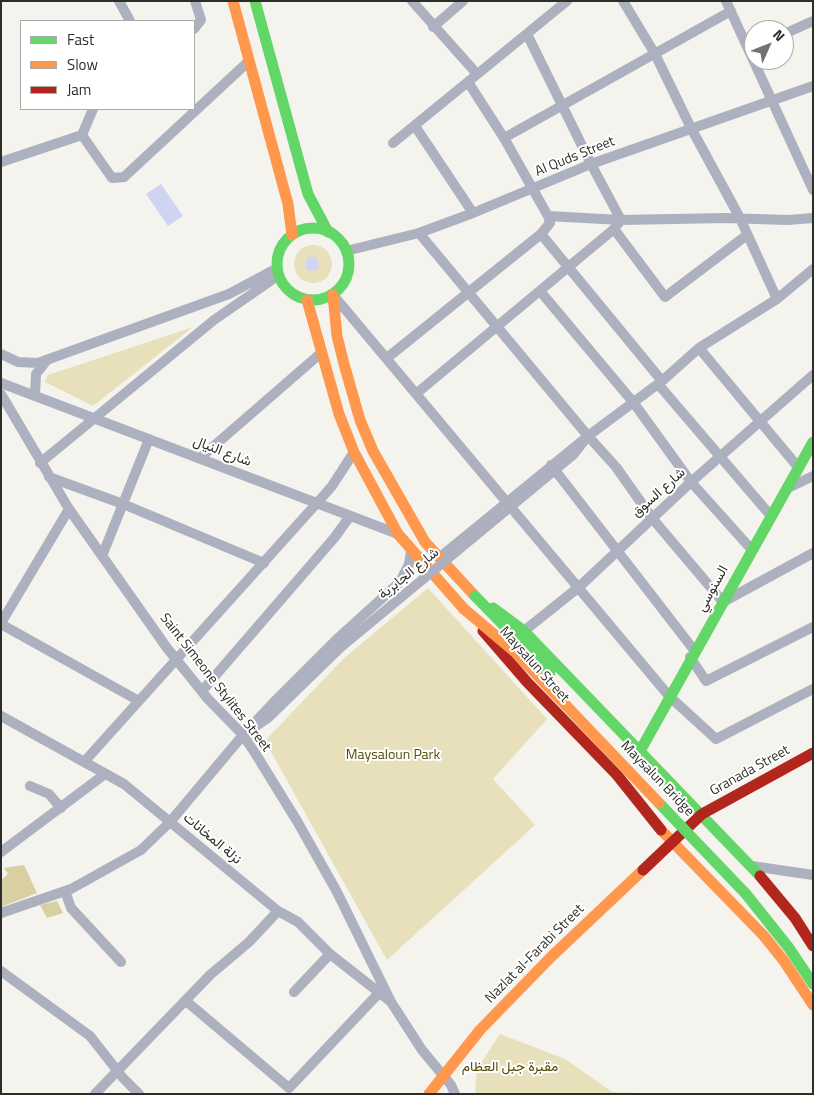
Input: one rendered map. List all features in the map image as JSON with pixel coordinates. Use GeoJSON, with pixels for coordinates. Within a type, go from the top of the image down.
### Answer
{"type":"FeatureCollection","features":[{"type":"Feature","properties":{"kind":"main road"},"geometry":{"type":"LineString","coordinates":[[233,1],[288,204],[292,235]]}},
{"type":"Feature","properties":{"kind":"main road"},"geometry":{"type":"LineString","coordinates":[[255,1],[308,194],[328,232]]}},
{"type":"Feature","properties":{"kind":"main road"},"geometry":{"type":"LineString","coordinates":[[310,229],[328,232],[339,239],[346,251],[349,270],[346,279],[333,294],[321,300],[307,300],[290,292],[278,272],[282,246],[292,235],[310,229]]}},
{"type":"Feature","properties":{"kind":"main road","name":"Maysalun Street"},"geometry":{"type":"LineString","coordinates":[[333,294],[337,336],[360,420],[373,451],[395,493],[425,542],[475,596],[524,631],[752,866],[795,918],[813,946]]}},
{"type":"Feature","properties":{"kind":"main road","name":"Maysalun Street"},"geometry":{"type":"LineString","coordinates":[[307,300],[339,414],[354,452],[398,534],[522,676],[616,775],[672,842],[764,936],[784,961],[813,1005]]}},
{"type":"Feature","properties":{"kind":"main road","name":"السنوسي"},"geometry":{"type":"LineString","coordinates":[[640,751],[692,654],[813,442]]}},
{"type":"Feature","properties":{"kind":"main road","name":"Maysalun Bridge"},"geometry":{"type":"LineString","coordinates":[[475,596],[503,622],[751,886],[778,916],[813,964]]}},
{"type":"Feature","properties":{"kind":"main road","name":"Maysalun Bridge"},"geometry":{"type":"LineString","coordinates":[[464,608],[515,652],[746,894],[790,948],[813,984]]}},
{"type":"Feature","properties":{"kind":"main road","name":"Granada Street"},"geometry":{"type":"LineString","coordinates":[[672,842],[702,814],[813,753]]}},
{"type":"Feature","properties":{"kind":"main road","name":"Nazlat al-Farabi Street"},"geometry":{"type":"LineString","coordinates":[[428,1094],[442,1074],[480,1030],[551,958],[672,842]]}},
{"type":"Feature","properties":{"kind":"street"},"geometry":{"type":"LineString","coordinates":[[119,1],[129,20]]}},
{"type":"Feature","properties":{"kind":"street"},"geometry":{"type":"LineString","coordinates":[[195,1],[201,20],[195,28]]}},
{"type":"Feature","properties":{"kind":"street"},"geometry":{"type":"LineString","coordinates":[[412,1],[433,27],[477,74]]}},
{"type":"Feature","properties":{"kind":"street"},"geometry":{"type":"LineString","coordinates":[[433,27],[463,1]]}},
{"type":"Feature","properties":{"kind":"street"},"geometry":{"type":"LineString","coordinates":[[624,1],[655,54],[691,128],[740,218],[777,299]]}},
{"type":"Feature","properties":{"kind":"street"},"geometry":{"type":"LineString","coordinates":[[726,1],[744,36]]}},
{"type":"Feature","properties":{"kind":"street"},"geometry":{"type":"LineString","coordinates":[[393,143],[565,2]]}},
{"type":"Feature","properties":{"kind":"street"},"geometry":{"type":"LineString","coordinates":[[504,138],[731,11]]}},
{"type":"Feature","properties":{"kind":"street"},"geometry":{"type":"LineString","coordinates":[[794,30],[813,21]]}},
{"type":"Feature","properties":{"kind":"street"},"geometry":{"type":"LineString","coordinates":[[527,34],[591,164],[621,220]]}},
{"type":"Feature","properties":{"kind":"street"},"geometry":{"type":"LineString","coordinates":[[82,135],[112,178],[124,177],[249,61]]}},
{"type":"Feature","properties":{"kind":"street"},"geometry":{"type":"LineString","coordinates":[[759,70],[813,190]]}},
{"type":"Feature","properties":{"kind":"street"},"geometry":{"type":"LineString","coordinates":[[387,358],[541,234],[550,223],[548,216],[504,138],[468,82]]}},
{"type":"Feature","properties":{"kind":"street","name":"Al Quds Street"},"geometry":{"type":"LineString","coordinates":[[346,251],[419,233],[533,189],[591,164],[813,86]]}},
{"type":"Feature","properties":{"kind":"street"},"geometry":{"type":"LineString","coordinates":[[1,162],[82,135],[93,110]]}},
{"type":"Feature","properties":{"kind":"street"},"geometry":{"type":"LineString","coordinates":[[415,126],[473,213]]}},
{"type":"Feature","properties":{"kind":"street"},"geometry":{"type":"LineString","coordinates":[[548,216],[621,220],[740,218],[788,220],[813,218]]}},
{"type":"Feature","properties":{"kind":"street"},"geometry":{"type":"LineString","coordinates":[[417,393],[614,229],[621,220]]}},
{"type":"Feature","properties":{"kind":"street"},"geometry":{"type":"LineString","coordinates":[[614,229],[665,297],[747,235]]}},
{"type":"Feature","properties":{"kind":"street"},"geometry":{"type":"LineString","coordinates":[[419,233],[469,292],[496,328],[616,467],[652,518],[723,602],[813,553]]}},
{"type":"Feature","properties":{"kind":"street"},"geometry":{"type":"LineString","coordinates":[[541,234],[660,383],[771,516]]}},
{"type":"Feature","properties":{"kind":"street"},"geometry":{"type":"LineString","coordinates":[[440,557],[551,465],[660,383],[699,348],[777,299],[813,269]]}},
{"type":"Feature","properties":{"kind":"street"},"geometry":{"type":"LineString","coordinates":[[1,354],[18,362],[38,363],[228,294],[278,272]]}},
{"type":"Feature","properties":{"kind":"street"},"geometry":{"type":"LineString","coordinates":[[40,463],[92,418],[278,272]]}},
{"type":"Feature","properties":{"kind":"street"},"geometry":{"type":"LineString","coordinates":[[540,291],[633,402],[691,482],[752,550]]}},
{"type":"Feature","properties":{"kind":"street"},"geometry":{"type":"LineString","coordinates":[[333,294],[508,501],[669,696],[716,739],[813,689]]}},
{"type":"Feature","properties":{"kind":"street"},"geometry":{"type":"LineString","coordinates":[[699,348],[798,467]]}},
{"type":"Feature","properties":{"kind":"street"},"geometry":{"type":"LineString","coordinates":[[200,458],[322,353]]}},
{"type":"Feature","properties":{"kind":"street"},"geometry":{"type":"LineString","coordinates":[[35,396],[36,374],[48,359]]}},
{"type":"Feature","properties":{"kind":"street","name":"شارع السوق"},"geometry":{"type":"LineString","coordinates":[[524,631],[579,588],[691,482],[813,375]]}},
{"type":"Feature","properties":{"kind":"street","name":"شارع النيال"},"geometry":{"type":"LineString","coordinates":[[1,384],[398,534]]}},
{"type":"Feature","properties":{"kind":"street","name":"Saint Simeone Stylites Street"},"geometry":{"type":"LineString","coordinates":[[1,394],[40,463],[102,556],[177,660],[202,691],[245,734],[317,856],[356,928],[391,1002],[422,1050],[442,1074],[455,1094]]}},
{"type":"Feature","properties":{"kind":"street","name":"شارع الجابرية"},"geometry":{"type":"LineString","coordinates":[[245,734],[269,717],[341,647],[573,455],[588,436]]}},
{"type":"Feature","properties":{"kind":"street"},"geometry":{"type":"LineString","coordinates":[[102,556],[149,440]]}},
{"type":"Feature","properties":{"kind":"street"},"geometry":{"type":"LineString","coordinates":[[84,762],[332,486],[354,452]]}},
{"type":"Feature","properties":{"kind":"street"},"geometry":{"type":"LineString","coordinates":[[551,465],[617,550],[692,654],[706,681],[813,627]]}},
{"type":"Feature","properties":{"kind":"street"},"geometry":{"type":"LineString","coordinates":[[787,488],[813,476]]}},
{"type":"Feature","properties":{"kind":"street"},"geometry":{"type":"LineString","coordinates":[[49,477],[123,504],[264,563]]}},
{"type":"Feature","properties":{"kind":"street"},"geometry":{"type":"LineString","coordinates":[[70,509],[1,623],[139,701]]}},
{"type":"Feature","properties":{"kind":"street"},"geometry":{"type":"LineString","coordinates":[[202,691],[335,537],[350,516]]}},
{"type":"Feature","properties":{"kind":"street"},"geometry":{"type":"LineString","coordinates":[[1,913],[65,891],[142,850],[170,822],[245,734],[312,664],[400,582],[409,564],[411,551]]}},
{"type":"Feature","properties":{"kind":"street","name":"نزلة المخانات"},"geometry":{"type":"LineString","coordinates":[[1,716],[124,784],[278,912],[298,922],[330,954],[378,994],[391,1002]]}},
{"type":"Feature","properties":{"kind":"street"},"geometry":{"type":"LineString","coordinates":[[1,852],[105,774]]}},
{"type":"Feature","properties":{"kind":"street"},"geometry":{"type":"LineString","coordinates":[[30,786],[50,794],[61,808]]}},
{"type":"Feature","properties":{"kind":"street"},"geometry":{"type":"LineString","coordinates":[[752,866],[813,875]]}},
{"type":"Feature","properties":{"kind":"street"},"geometry":{"type":"LineString","coordinates":[[65,891],[71,908],[88,930],[121,962]]}},
{"type":"Feature","properties":{"kind":"street"},"geometry":{"type":"LineString","coordinates":[[94,1094],[118,1072],[210,975],[249,942],[278,912]]}},
{"type":"Feature","properties":{"kind":"street"},"geometry":{"type":"LineString","coordinates":[[294,992],[330,954]]}},
{"type":"Feature","properties":{"kind":"street"},"geometry":{"type":"LineString","coordinates":[[1,971],[90,1036],[118,1072],[139,1094]]}},
{"type":"Feature","properties":{"kind":"street"},"geometry":{"type":"LineString","coordinates":[[186,1001],[289,1088],[378,994]]}},
{"type":"Feature","properties":{"kind":"green space"},"geometry":{"type":"Polygon","coordinates":[[[313,245],[327,250],[332,264],[327,278],[313,283],[299,278],[294,264],[299,250],[313,245]]]}},
{"type":"Feature","properties":{"kind":"green space"},"geometry":{"type":"Polygon","coordinates":[[[193,327],[93,406],[45,382],[48,375],[193,327]]]}},
{"type":"Feature","properties":{"kind":"green space","name":"Maysaloun Park"},"geometry":{"type":"Polygon","coordinates":[[[428,588],[547,719],[493,779],[535,825],[387,960],[265,741],[343,659],[428,588]]]}},
{"type":"Feature","properties":{"kind":"green space","name":"مقبرة جبل العظام"},"geometry":{"type":"Polygon","coordinates":[[[500,1034],[565,1059],[612,1092],[659,1094],[475,1094],[477,1069],[500,1034]]]}},
{"type":"Feature","properties":{"kind":"shaded area"},"geometry":{"type":"Polygon","coordinates":[[[24,865],[37,893],[1,907],[1,880],[8,874],[4,868],[24,865]]]}},
{"type":"Feature","properties":{"kind":"shaded area"},"geometry":{"type":"Polygon","coordinates":[[[57,901],[63,913],[47,918],[40,905],[57,901]]]}},
{"type":"Feature","properties":{"kind":"water"},"geometry":{"type":"Polygon","coordinates":[[[161,184],[183,216],[168,226],[146,194],[161,184]]]}},
{"type":"Feature","properties":{"kind":"water"},"geometry":{"type":"Polygon","coordinates":[[[309,257],[315,257],[319,264],[315,271],[309,271],[305,267],[305,261],[309,257]]]}},
{"type":"Feature","properties":{"kind":"traffic: fast"},"geometry":{"type":"LineString","coordinates":[[255,1],[308,194],[328,232]]}},
{"type":"Feature","properties":{"kind":"traffic: fast"},"geometry":{"type":"LineString","coordinates":[[313,228],[333,234],[343,244],[349,264],[343,284],[333,294],[313,300],[293,294],[283,284],[277,264],[283,244],[293,234],[313,228]]}},
{"type":"Feature","properties":{"kind":"traffic: fast"},"geometry":{"type":"LineString","coordinates":[[640,751],[813,442]]}},
{"type":"Feature","properties":{"kind":"traffic: fast"},"geometry":{"type":"LineString","coordinates":[[475,596],[550,673]]}},
{"type":"Feature","properties":{"kind":"traffic: fast"},"geometry":{"type":"LineString","coordinates":[[493,608],[524,631],[760,876]]}},
{"type":"Feature","properties":{"kind":"traffic: fast"},"geometry":{"type":"LineString","coordinates":[[659,803],[746,894],[789,948],[813,984]]}},
{"type":"Feature","properties":{"kind":"traffic: slow"},"geometry":{"type":"LineString","coordinates":[[233,1],[288,204],[292,235]]}},
{"type":"Feature","properties":{"kind":"traffic: slow"},"geometry":{"type":"LineString","coordinates":[[333,295],[337,336],[344,364],[360,420],[373,451],[425,542],[475,596]]}},
{"type":"Feature","properties":{"kind":"traffic: slow"},"geometry":{"type":"LineString","coordinates":[[307,300],[339,414],[354,452],[398,534],[464,609]]}},
{"type":"Feature","properties":{"kind":"traffic: slow"},"geometry":{"type":"LineString","coordinates":[[464,609],[515,652],[659,803]]}},
{"type":"Feature","properties":{"kind":"traffic: slow"},"geometry":{"type":"LineString","coordinates":[[661,830],[764,936],[784,961],[813,1005]]}},
{"type":"Feature","properties":{"kind":"traffic: slow"},"geometry":{"type":"LineString","coordinates":[[429,1094],[480,1030],[551,957],[643,870]]}},
{"type":"Feature","properties":{"kind":"traffic: jam"},"geometry":{"type":"LineString","coordinates":[[483,631],[527,682],[617,775],[661,830]]}},
{"type":"Feature","properties":{"kind":"traffic: jam"},"geometry":{"type":"LineString","coordinates":[[643,870],[702,814],[813,753]]}},
{"type":"Feature","properties":{"kind":"traffic: jam"},"geometry":{"type":"LineString","coordinates":[[760,876],[795,918],[813,946]]}}]}
